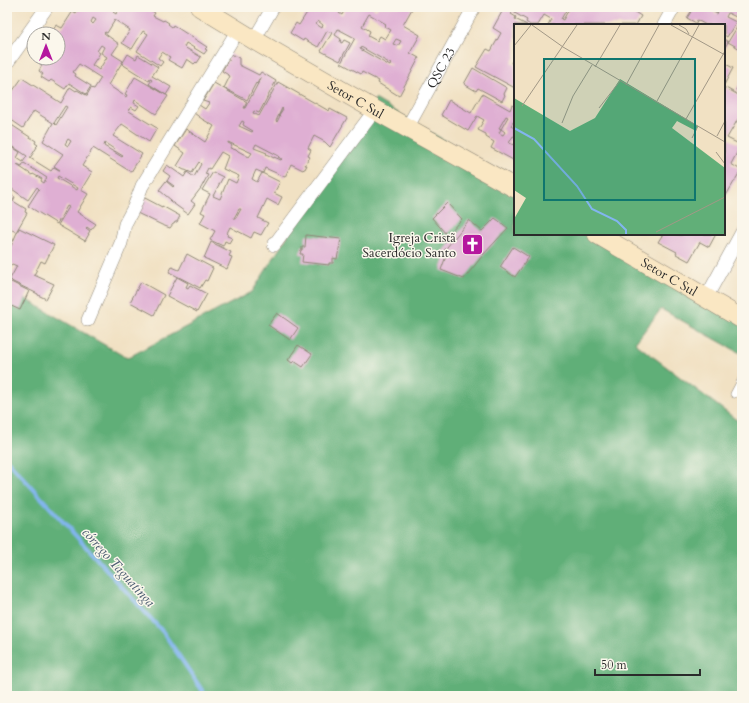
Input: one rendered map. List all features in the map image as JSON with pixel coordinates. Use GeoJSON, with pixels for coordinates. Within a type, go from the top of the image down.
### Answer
{"type":"FeatureCollection","features":[{"type":"Feature","properties":{"kind":"street"},"geometry":{"type":"LineString","coordinates":[[7,63],[47,7]]}},
{"type":"Feature","properties":{"kind":"street","name":"Setor C Sul"},"geometry":{"type":"LineString","coordinates":[[200,7],[375,110],[514,187]]}},
{"type":"Feature","properties":{"kind":"street"},"geometry":{"type":"LineString","coordinates":[[88,320],[121,243],[125,224],[134,207],[142,186],[246,35],[273,7]]}},
{"type":"Feature","properties":{"kind":"street","name":"QSC 23"},"geometry":{"type":"LineString","coordinates":[[407,128],[474,7]]}},
{"type":"Feature","properties":{"kind":"street"},"geometry":{"type":"LineString","coordinates":[[665,24],[674,7]]}},
{"type":"Feature","properties":{"kind":"street"},"geometry":{"type":"LineString","coordinates":[[274,245],[375,110]]}},
{"type":"Feature","properties":{"kind":"street"},"geometry":{"type":"LineString","coordinates":[[706,298],[742,232]]}},
{"type":"Feature","properties":{"kind":"street","name":"Setor C Sul"},"geometry":{"type":"LineString","coordinates":[[599,235],[742,319]]}},
{"type":"Feature","properties":{"kind":"lane"},"geometry":{"type":"LineString","coordinates":[[734,394],[742,379]]}},
{"type":"Feature","properties":{"kind":"green space"},"geometry":{"type":"Polygon","coordinates":[[[375,99],[514,182],[514,235],[603,235],[742,318],[742,354],[661,309],[635,343],[742,424],[742,696],[7,696],[7,288],[127,358],[252,292],[375,99]]]}},
{"type":"Feature","properties":{"kind":"building"},"geometry":{"type":"Polygon","coordinates":[[[80,7],[116,7],[113,12],[116,14],[120,7],[146,7],[155,13],[153,16],[163,21],[164,20],[172,27],[173,25],[207,47],[204,54],[186,43],[184,47],[201,57],[197,63],[196,62],[194,64],[187,59],[182,68],[168,60],[170,57],[162,52],[158,58],[163,62],[160,66],[137,51],[148,34],[143,31],[132,49],[122,43],[130,30],[115,20],[107,33],[104,33],[119,44],[112,54],[123,61],[108,85],[126,97],[127,95],[125,94],[135,77],[168,96],[156,114],[135,100],[134,103],[139,106],[136,110],[131,107],[129,111],[157,128],[149,142],[122,124],[113,136],[142,154],[131,172],[93,148],[82,166],[92,172],[81,190],[88,194],[77,212],[96,224],[91,230],[87,227],[86,228],[90,231],[85,241],[58,225],[69,207],[67,206],[57,224],[28,206],[39,189],[37,187],[28,200],[9,187],[7,191],[7,168],[10,170],[11,168],[7,166],[7,144],[20,152],[17,158],[23,162],[27,156],[7,141],[7,122],[36,141],[35,143],[38,145],[30,158],[51,171],[54,167],[60,170],[54,166],[63,154],[43,141],[53,123],[34,111],[23,128],[7,117],[7,99],[22,78],[61,103],[70,87],[88,96],[87,95],[91,88],[94,89],[101,78],[79,64],[73,72],[76,74],[75,76],[91,86],[86,94],[69,83],[65,89],[51,80],[49,82],[41,77],[43,74],[39,71],[42,66],[66,66],[66,26],[63,26],[73,11],[76,13],[80,7]],[[93,18],[91,22],[93,24],[96,20],[93,18]],[[101,45],[97,51],[100,53],[92,65],[99,70],[107,57],[101,53],[104,47],[101,45]],[[65,106],[54,123],[56,125],[67,107],[65,106]],[[68,139],[65,144],[68,146],[71,141],[68,139]],[[105,143],[104,146],[122,157],[123,156],[105,143]],[[24,163],[22,167],[17,165],[32,175],[33,174],[42,179],[41,181],[44,183],[47,178],[24,163]],[[58,176],[57,178],[77,190],[78,188],[58,176]]]}},
{"type":"Feature","properties":{"kind":"building"},"geometry":{"type":"Polygon","coordinates":[[[302,7],[342,7],[339,13],[342,15],[346,7],[373,7],[376,10],[378,7],[413,7],[403,25],[420,35],[410,53],[419,58],[399,96],[378,83],[379,81],[362,72],[361,74],[341,63],[355,38],[338,29],[335,35],[341,39],[340,42],[342,43],[344,40],[350,43],[340,61],[321,51],[332,33],[327,31],[318,47],[304,39],[303,41],[290,33],[296,23],[299,25],[308,11],[302,7]],[[369,14],[362,26],[370,31],[368,36],[377,41],[380,36],[385,39],[391,30],[384,26],[386,24],[369,14]],[[318,21],[316,24],[322,28],[323,25],[318,21]],[[396,39],[393,44],[398,46],[401,41],[396,39]],[[361,47],[360,49],[390,66],[391,64],[361,47]]]}},
{"type":"Feature","properties":{"kind":"building"},"geometry":{"type":"Polygon","coordinates":[[[498,7],[568,7],[561,19],[563,20],[570,7],[635,7],[633,11],[641,16],[637,24],[548,24],[551,19],[544,15],[539,24],[529,24],[526,22],[527,20],[513,12],[511,14],[516,17],[515,19],[525,24],[514,24],[514,58],[511,63],[514,64],[514,87],[476,67],[487,49],[491,51],[501,33],[493,28],[503,10],[498,7]]]}},
{"type":"Feature","properties":{"kind":"building"},"geometry":{"type":"Polygon","coordinates":[[[694,7],[704,7],[717,14],[718,11],[710,7],[742,7],[742,50],[728,42],[739,24],[740,19],[728,13],[726,17],[736,22],[727,37],[725,36],[725,24],[704,24],[697,20],[696,23],[687,18],[694,7]]]}},
{"type":"Feature","properties":{"kind":"building"},"geometry":{"type":"Polygon","coordinates":[[[725,40],[728,42],[725,47],[725,40]]]}},
{"type":"Feature","properties":{"kind":"building"},"geometry":{"type":"Polygon","coordinates":[[[229,53],[239,58],[239,65],[259,75],[261,72],[276,81],[259,113],[254,111],[253,113],[259,116],[278,82],[329,111],[330,109],[347,118],[330,147],[325,142],[314,136],[308,148],[311,150],[308,156],[310,157],[305,165],[307,165],[305,169],[303,170],[291,164],[285,177],[265,168],[263,173],[256,170],[252,179],[257,182],[262,173],[280,182],[274,193],[282,197],[278,205],[267,199],[258,218],[268,223],[261,235],[254,232],[251,238],[230,227],[227,236],[232,238],[229,243],[225,241],[223,246],[210,240],[215,231],[200,223],[205,214],[201,212],[210,194],[202,190],[213,172],[223,177],[213,196],[220,199],[228,179],[236,183],[239,176],[223,169],[228,156],[221,152],[210,169],[208,168],[205,174],[208,175],[201,188],[191,201],[195,204],[188,214],[170,201],[171,200],[159,190],[166,181],[173,187],[174,186],[167,181],[170,176],[163,171],[167,165],[184,177],[187,172],[194,177],[201,164],[199,162],[192,173],[177,166],[185,153],[175,146],[186,129],[205,142],[214,126],[194,113],[199,105],[205,109],[209,103],[203,101],[214,83],[247,102],[245,108],[261,78],[257,84],[256,83],[247,100],[224,88],[230,76],[222,71],[228,60],[230,60],[226,58],[229,53]],[[282,108],[276,121],[277,122],[280,116],[279,115],[283,109],[282,108]],[[242,121],[239,126],[252,132],[253,131],[243,125],[244,122],[242,121]],[[228,142],[232,145],[230,148],[236,149],[249,157],[252,153],[228,142]],[[256,144],[254,148],[267,153],[266,154],[274,158],[282,159],[256,144]],[[239,209],[234,218],[236,218],[241,209],[239,209]]]}},
{"type":"Feature","properties":{"kind":"building"},"geometry":{"type":"Polygon","coordinates":[[[128,54],[136,59],[138,55],[158,67],[152,76],[171,87],[166,95],[149,84],[152,80],[150,79],[149,81],[122,64],[128,54]]]}},
{"type":"Feature","properties":{"kind":"building"},"geometry":{"type":"Polygon","coordinates":[[[725,64],[733,68],[725,83],[725,64]]]}},
{"type":"Feature","properties":{"kind":"building"},"geometry":{"type":"Polygon","coordinates":[[[473,68],[507,88],[502,101],[478,88],[476,91],[464,84],[473,68]]]}},
{"type":"Feature","properties":{"kind":"building"},"geometry":{"type":"Polygon","coordinates":[[[742,79],[742,93],[736,90],[742,79]]]}},
{"type":"Feature","properties":{"kind":"building"},"geometry":{"type":"Polygon","coordinates":[[[725,88],[742,97],[742,122],[738,119],[727,138],[741,145],[731,164],[741,170],[725,197],[725,88]]]}},
{"type":"Feature","properties":{"kind":"building"},"geometry":{"type":"Polygon","coordinates":[[[482,94],[510,110],[512,105],[514,106],[514,122],[511,126],[514,128],[514,136],[509,143],[514,145],[514,160],[491,148],[494,142],[486,137],[486,134],[478,130],[484,120],[477,116],[468,131],[441,115],[449,100],[471,113],[482,94]],[[506,116],[499,128],[501,129],[508,117],[506,116]],[[501,129],[499,133],[503,135],[505,132],[501,129]]]}},
{"type":"Feature","properties":{"kind":"building"},"geometry":{"type":"Polygon","coordinates":[[[9,194],[15,197],[13,201],[26,209],[25,212],[27,213],[16,232],[7,227],[7,197],[9,194]]]}},
{"type":"Feature","properties":{"kind":"building"},"geometry":{"type":"Polygon","coordinates":[[[143,197],[180,216],[177,222],[175,222],[170,228],[135,212],[143,197]]]}},
{"type":"Feature","properties":{"kind":"building"},"geometry":{"type":"Polygon","coordinates":[[[447,203],[462,219],[448,234],[446,234],[432,218],[447,203]]]}},
{"type":"Feature","properties":{"kind":"building","name":"Igreja Cristã Sacerdócio Santo"},"geometry":{"type":"Polygon","coordinates":[[[495,218],[508,228],[483,255],[464,279],[441,270],[446,256],[443,252],[469,220],[482,231],[495,218]]]}},
{"type":"Feature","properties":{"kind":"building"},"geometry":{"type":"Polygon","coordinates":[[[19,228],[54,245],[45,263],[41,261],[34,275],[54,284],[46,299],[10,279],[17,266],[12,264],[7,271],[7,244],[11,246],[19,228]]]}},
{"type":"Feature","properties":{"kind":"building"},"geometry":{"type":"Polygon","coordinates":[[[306,235],[341,239],[337,259],[333,258],[333,263],[329,263],[329,265],[302,262],[303,254],[300,254],[302,247],[305,247],[306,235]]]}},
{"type":"Feature","properties":{"kind":"building"},"geometry":{"type":"Polygon","coordinates":[[[662,235],[715,235],[709,247],[700,242],[689,261],[676,254],[677,252],[658,242],[662,235]]]}},
{"type":"Feature","properties":{"kind":"building"},"geometry":{"type":"Polygon","coordinates":[[[211,242],[231,252],[229,256],[232,257],[227,269],[204,258],[211,242]]]}},
{"type":"Feature","properties":{"kind":"building"},"geometry":{"type":"Polygon","coordinates":[[[513,247],[529,257],[515,277],[500,267],[513,247]]]}},
{"type":"Feature","properties":{"kind":"building"},"geometry":{"type":"Polygon","coordinates":[[[187,254],[213,268],[207,281],[205,280],[200,288],[169,272],[172,267],[179,270],[187,254]]]}},
{"type":"Feature","properties":{"kind":"building"},"geometry":{"type":"Polygon","coordinates":[[[177,277],[188,283],[186,287],[188,288],[190,285],[207,294],[197,312],[167,296],[177,277]]]}},
{"type":"Feature","properties":{"kind":"building"},"geometry":{"type":"Polygon","coordinates":[[[7,280],[29,291],[20,310],[7,304],[7,280]]]}},
{"type":"Feature","properties":{"kind":"building"},"geometry":{"type":"Polygon","coordinates":[[[141,282],[164,295],[154,315],[130,302],[141,282]]]}},
{"type":"Feature","properties":{"kind":"building"},"geometry":{"type":"Polygon","coordinates":[[[277,313],[298,328],[290,340],[268,325],[277,313]]]}},
{"type":"Feature","properties":{"kind":"building"},"geometry":{"type":"Polygon","coordinates":[[[298,345],[312,354],[303,367],[294,361],[292,363],[288,360],[298,345]]]}},
{"type":"Feature","properties":{"kind":"waterway","name":"córrego Taguatinga"},"geometry":{"type":"LineString","coordinates":[[7,460],[163,632],[206,696]]}},
{"type":"Feature","properties":{"kind":"place","name":"Igreja Cristã Sacerdócio Santo"},"geometry":{"type":"Point","coordinates":[472,244]}}]}
